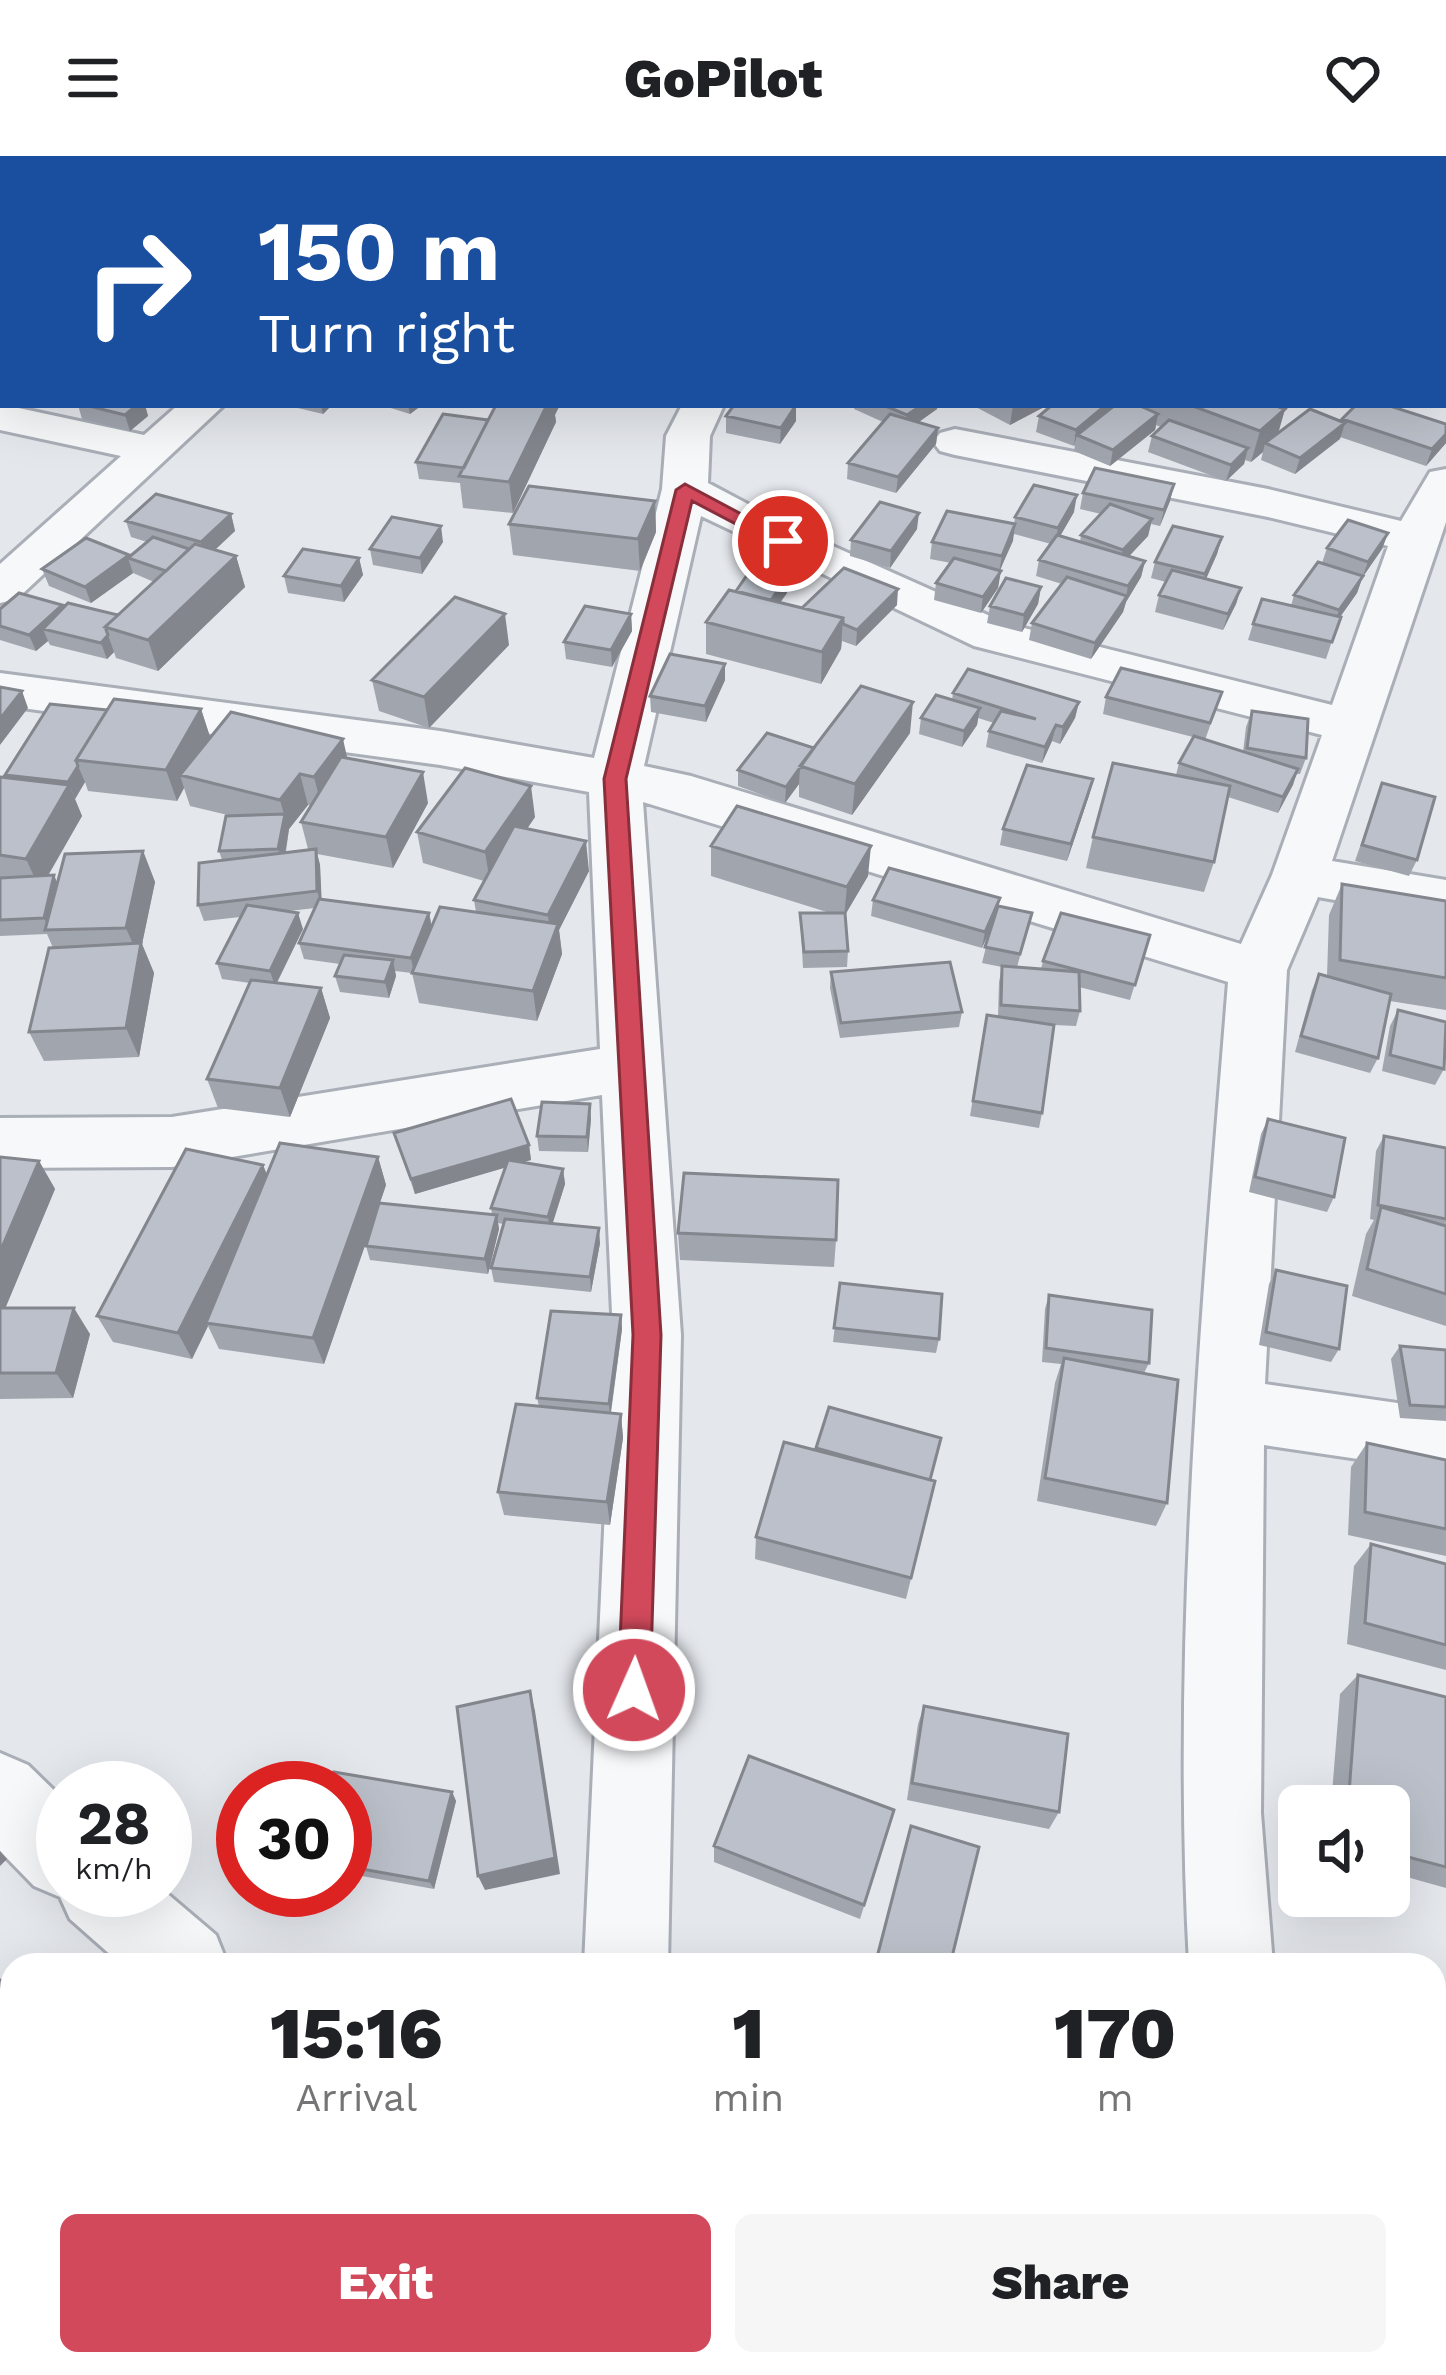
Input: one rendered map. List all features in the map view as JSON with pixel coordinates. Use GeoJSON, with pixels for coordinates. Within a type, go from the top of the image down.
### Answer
{"type":"FeatureCollection","features":[{"type":"Feature","properties":{"kind":"street"},"geometry":{"type":"LineString","coordinates":[[0,589],[200,408]]}},
{"type":"Feature","properties":{"kind":"street"},"geometry":{"type":"LineString","coordinates":[[626,1953],[647,1335],[615,779],[685,490],[688,436],[702,408]]}},
{"type":"Feature","properties":{"kind":"street"},"geometry":{"type":"LineString","coordinates":[[0,417],[154,450]]}},
{"type":"Feature","properties":{"kind":"street"},"geometry":{"type":"LineString","coordinates":[[956,442],[1268,502],[1414,538]]}},
{"type":"Feature","properties":{"kind":"street"},"geometry":{"type":"LineString","coordinates":[[1230,1953],[1221,1813],[1229,1409],[1258,970],[1300,875],[1414,538],[1446,482]]}},
{"type":"Feature","properties":{"kind":"street"},"geometry":{"type":"LineString","coordinates":[[685,490],[783,541],[992,635],[1352,726]]}},
{"type":"Feature","properties":{"kind":"street"},"geometry":{"type":"LineString","coordinates":[[0,689],[440,748],[694,796],[1258,970]]}},
{"type":"Feature","properties":{"kind":"street"},"geometry":{"type":"LineString","coordinates":[[1300,875],[1446,901]]}},
{"type":"Feature","properties":{"kind":"street"},"geometry":{"type":"LineString","coordinates":[[0,1143],[172,1142],[630,1066]]}},
{"type":"Feature","properties":{"kind":"street"},"geometry":{"type":"LineString","coordinates":[[1229,1409],[1446,1441]]}},
{"type":"Feature","properties":{"kind":"street"},"geometry":{"type":"LineString","coordinates":[[0,1792],[36,1829]]}},
{"type":"Feature","properties":{"kind":"street"},"geometry":{"type":"LineString","coordinates":[[130,1917],[172,1953]]}},
{"type":"Feature","properties":{"kind":"building"},"geometry":{"type":"Polygon","coordinates":[[[97,408],[133,408],[125,415],[97,408]]]}},
{"type":"Feature","properties":{"kind":"building"},"geometry":{"type":"Polygon","coordinates":[[[494,408],[546,408],[509,482],[459,476],[494,408]]]}},
{"type":"Feature","properties":{"kind":"building"},"geometry":{"type":"Polygon","coordinates":[[[732,408],[794,408],[781,428],[726,416],[732,408]]]}},
{"type":"Feature","properties":{"kind":"building"},"geometry":{"type":"Polygon","coordinates":[[[890,408],[918,408],[907,415],[890,408]]]}},
{"type":"Feature","properties":{"kind":"building"},"geometry":{"type":"Polygon","coordinates":[[[1048,408],[1102,408],[1076,430],[1039,416],[1048,408]]]}},
{"type":"Feature","properties":{"kind":"building"},"geometry":{"type":"Polygon","coordinates":[[[1111,408],[1145,408],[1158,414],[1113,450],[1077,435],[1111,408]]]}},
{"type":"Feature","properties":{"kind":"building"},"geometry":{"type":"Polygon","coordinates":[[[1198,408],[1285,409],[1260,431],[1198,408]]]}},
{"type":"Feature","properties":{"kind":"building"},"geometry":{"type":"Polygon","coordinates":[[[1353,408],[1396,408],[1446,424],[1446,434],[1432,449],[1342,419],[1353,408]]]}},
{"type":"Feature","properties":{"kind":"building"},"geometry":{"type":"Polygon","coordinates":[[[1310,409],[1345,423],[1300,458],[1265,443],[1310,409]]]}},
{"type":"Feature","properties":{"kind":"building"},"geometry":{"type":"Polygon","coordinates":[[[443,414],[488,420],[464,468],[416,462],[443,414]]]}},
{"type":"Feature","properties":{"kind":"building"},"geometry":{"type":"Polygon","coordinates":[[[890,414],[938,428],[898,477],[848,463],[890,414]]]}},
{"type":"Feature","properties":{"kind":"building"},"geometry":{"type":"Polygon","coordinates":[[[1169,420],[1248,448],[1231,465],[1152,436],[1169,420]]]}},
{"type":"Feature","properties":{"kind":"building"},"geometry":{"type":"Polygon","coordinates":[[[1095,468],[1174,484],[1164,510],[1083,493],[1095,468]]]}},
{"type":"Feature","properties":{"kind":"building"},"geometry":{"type":"Polygon","coordinates":[[[1034,485],[1077,495],[1058,528],[1015,517],[1034,485]]]}},
{"type":"Feature","properties":{"kind":"building"},"geometry":{"type":"Polygon","coordinates":[[[529,486],[655,501],[638,539],[509,524],[529,486]]]}},
{"type":"Feature","properties":{"kind":"building"},"geometry":{"type":"Polygon","coordinates":[[[156,494],[231,514],[201,542],[126,521],[156,494]]]}},
{"type":"Feature","properties":{"kind":"building"},"geometry":{"type":"Polygon","coordinates":[[[880,502],[919,513],[891,551],[851,540],[880,502]]]}},
{"type":"Feature","properties":{"kind":"building"},"geometry":{"type":"Polygon","coordinates":[[[1110,504],[1152,519],[1123,550],[1081,535],[1110,504]]]}},
{"type":"Feature","properties":{"kind":"building"},"geometry":{"type":"Polygon","coordinates":[[[947,511],[1015,524],[1002,556],[932,542],[947,511]]]}},
{"type":"Feature","properties":{"kind":"building"},"geometry":{"type":"Polygon","coordinates":[[[392,517],[441,526],[420,558],[370,549],[392,517]]]}},
{"type":"Feature","properties":{"kind":"building"},"geometry":{"type":"Polygon","coordinates":[[[1348,520],[1388,533],[1368,562],[1327,548],[1348,520]]]}},
{"type":"Feature","properties":{"kind":"building"},"geometry":{"type":"Polygon","coordinates":[[[1173,526],[1222,537],[1205,574],[1155,562],[1173,526]]]}},
{"type":"Feature","properties":{"kind":"building"},"geometry":{"type":"Polygon","coordinates":[[[1057,535],[1145,561],[1128,586],[1039,560],[1057,535]]]}},
{"type":"Feature","properties":{"kind":"building"},"geometry":{"type":"Polygon","coordinates":[[[153,537],[189,549],[166,571],[128,558],[153,537]]]}},
{"type":"Feature","properties":{"kind":"building"},"geometry":{"type":"Polygon","coordinates":[[[86,538],[129,555],[85,587],[42,569],[86,538]]]}},
{"type":"Feature","properties":{"kind":"building"},"geometry":{"type":"Polygon","coordinates":[[[195,544],[236,556],[148,640],[105,627],[195,544]]]}},
{"type":"Feature","properties":{"kind":"building"},"geometry":{"type":"Polygon","coordinates":[[[303,549],[359,558],[341,586],[284,576],[303,549]]]}},
{"type":"Feature","properties":{"kind":"building"},"geometry":{"type":"Polygon","coordinates":[[[954,558],[1001,571],[983,597],[936,583],[954,558]]]}},
{"type":"Feature","properties":{"kind":"building"},"geometry":{"type":"Polygon","coordinates":[[[1318,562],[1363,576],[1339,610],[1294,595],[1318,562]]]}},
{"type":"Feature","properties":{"kind":"building"},"geometry":{"type":"Polygon","coordinates":[[[752,568],[787,577],[771,600],[736,591],[752,568]]]}},
{"type":"Feature","properties":{"kind":"building"},"geometry":{"type":"Polygon","coordinates":[[[844,568],[898,589],[857,630],[843,624],[843,618],[802,608],[844,568]]]}},
{"type":"Feature","properties":{"kind":"building"},"geometry":{"type":"Polygon","coordinates":[[[1172,570],[1241,588],[1228,614],[1159,595],[1172,570]]]}},
{"type":"Feature","properties":{"kind":"building"},"geometry":{"type":"Polygon","coordinates":[[[1067,577],[1127,596],[1095,643],[1032,623],[1067,577]]]}},
{"type":"Feature","properties":{"kind":"building"},"geometry":{"type":"Polygon","coordinates":[[[1006,578],[1041,587],[1024,615],[990,606],[1006,578]]]}},
{"type":"Feature","properties":{"kind":"building"},"geometry":{"type":"Polygon","coordinates":[[[729,590],[843,618],[822,652],[706,622],[729,590]]]}},
{"type":"Feature","properties":{"kind":"building"},"geometry":{"type":"Polygon","coordinates":[[[19,593],[62,605],[29,635],[0,626],[0,609],[19,593]]]}},
{"type":"Feature","properties":{"kind":"building"},"geometry":{"type":"Polygon","coordinates":[[[455,597],[505,614],[424,697],[372,680],[455,597]]]}},
{"type":"Feature","properties":{"kind":"building"},"geometry":{"type":"Polygon","coordinates":[[[1262,599],[1341,617],[1332,642],[1253,624],[1262,599]]]}},
{"type":"Feature","properties":{"kind":"building"},"geometry":{"type":"Polygon","coordinates":[[[68,603],[118,615],[105,627],[108,635],[101,643],[43,629],[68,603]]]}},
{"type":"Feature","properties":{"kind":"building"},"geometry":{"type":"Polygon","coordinates":[[[585,606],[631,614],[611,650],[564,642],[585,606]]]}},
{"type":"Feature","properties":{"kind":"building"},"geometry":{"type":"Polygon","coordinates":[[[670,654],[725,664],[705,706],[650,696],[670,654]]]}},
{"type":"Feature","properties":{"kind":"building"},"geometry":{"type":"Polygon","coordinates":[[[1121,668],[1222,692],[1210,723],[1106,697],[1121,668]]]}},
{"type":"Feature","properties":{"kind":"building"},"geometry":{"type":"Polygon","coordinates":[[[968,669],[1079,702],[1063,727],[1056,725],[1045,747],[989,731],[1001,711],[1036,719],[953,693],[968,669]]]}},
{"type":"Feature","properties":{"kind":"building"},"geometry":{"type":"Polygon","coordinates":[[[861,686],[913,702],[855,784],[800,766],[861,686]]]}},
{"type":"Feature","properties":{"kind":"building"},"geometry":{"type":"Polygon","coordinates":[[[0,687],[22,691],[0,719],[0,687]]]}},
{"type":"Feature","properties":{"kind":"building"},"geometry":{"type":"Polygon","coordinates":[[[936,695],[980,708],[964,731],[921,718],[936,695]]]}},
{"type":"Feature","properties":{"kind":"building"},"geometry":{"type":"Polygon","coordinates":[[[114,699],[201,709],[166,770],[76,760],[114,699]]]}},
{"type":"Feature","properties":{"kind":"building"},"geometry":{"type":"Polygon","coordinates":[[[50,704],[107,710],[68,782],[5,775],[50,704]]]}},
{"type":"Feature","properties":{"kind":"building"},"geometry":{"type":"Polygon","coordinates":[[[1252,711],[1308,719],[1306,758],[1247,748],[1252,711]]]}},
{"type":"Feature","properties":{"kind":"building"},"geometry":{"type":"Polygon","coordinates":[[[231,712],[343,739],[314,777],[300,774],[280,800],[180,775],[231,712]]]}},
{"type":"Feature","properties":{"kind":"building"},"geometry":{"type":"Polygon","coordinates":[[[767,733],[814,748],[786,787],[738,770],[767,733]]]}},
{"type":"Feature","properties":{"kind":"building"},"geometry":{"type":"Polygon","coordinates":[[[1194,736],[1298,769],[1283,797],[1179,763],[1194,736]]]}},
{"type":"Feature","properties":{"kind":"building"},"geometry":{"type":"Polygon","coordinates":[[[341,757],[423,772],[386,837],[301,822],[341,757]]]}},
{"type":"Feature","properties":{"kind":"building"},"geometry":{"type":"Polygon","coordinates":[[[1113,763],[1230,786],[1214,862],[1093,837],[1113,763]]]}},
{"type":"Feature","properties":{"kind":"building"},"geometry":{"type":"Polygon","coordinates":[[[1027,765],[1093,779],[1071,844],[1003,829],[1027,765]]]}},
{"type":"Feature","properties":{"kind":"building"},"geometry":{"type":"Polygon","coordinates":[[[465,768],[531,786],[485,852],[417,832],[465,768]]]}},
{"type":"Feature","properties":{"kind":"building"},"geometry":{"type":"Polygon","coordinates":[[[0,777],[69,785],[26,859],[0,855],[0,777]]]}},
{"type":"Feature","properties":{"kind":"building"},"geometry":{"type":"Polygon","coordinates":[[[1382,783],[1435,797],[1417,860],[1362,845],[1382,783]]]}},
{"type":"Feature","properties":{"kind":"building"},"geometry":{"type":"Polygon","coordinates":[[[737,806],[871,846],[847,887],[711,846],[737,806]]]}},
{"type":"Feature","properties":{"kind":"building"},"geometry":{"type":"Polygon","coordinates":[[[285,814],[278,849],[219,851],[226,816],[285,814]]]}},
{"type":"Feature","properties":{"kind":"building"},"geometry":{"type":"Polygon","coordinates":[[[514,826],[586,841],[548,915],[474,900],[514,826]]]}},
{"type":"Feature","properties":{"kind":"building"},"geometry":{"type":"Polygon","coordinates":[[[316,849],[317,891],[198,905],[199,863],[316,849]]]}},
{"type":"Feature","properties":{"kind":"building"},"geometry":{"type":"Polygon","coordinates":[[[143,851],[126,928],[45,930],[65,854],[143,851]]]}},
{"type":"Feature","properties":{"kind":"building"},"geometry":{"type":"Polygon","coordinates":[[[889,868],[1000,898],[985,932],[873,900],[889,868]]]}},
{"type":"Feature","properties":{"kind":"building"},"geometry":{"type":"Polygon","coordinates":[[[54,875],[44,918],[0,920],[0,878],[54,875]]]}},
{"type":"Feature","properties":{"kind":"building"},"geometry":{"type":"Polygon","coordinates":[[[1342,884],[1446,901],[1446,978],[1340,960],[1342,884]]]}},
{"type":"Feature","properties":{"kind":"building"},"geometry":{"type":"Polygon","coordinates":[[[319,899],[429,913],[411,958],[299,943],[319,899]]]}},
{"type":"Feature","properties":{"kind":"building"},"geometry":{"type":"Polygon","coordinates":[[[247,905],[298,913],[270,971],[217,963],[247,905]]]}},
{"type":"Feature","properties":{"kind":"building"},"geometry":{"type":"Polygon","coordinates":[[[998,906],[1032,913],[1020,954],[985,947],[998,906]]]}},
{"type":"Feature","properties":{"kind":"building"},"geometry":{"type":"Polygon","coordinates":[[[440,907],[558,924],[533,991],[412,973],[440,907]]]}},
{"type":"Feature","properties":{"kind":"building"},"geometry":{"type":"Polygon","coordinates":[[[800,913],[845,913],[848,951],[804,952],[800,913]]]}},
{"type":"Feature","properties":{"kind":"building"},"geometry":{"type":"Polygon","coordinates":[[[1061,913],[1150,935],[1135,985],[1043,961],[1061,913]]]}},
{"type":"Feature","properties":{"kind":"building"},"geometry":{"type":"Polygon","coordinates":[[[141,943],[126,1028],[29,1032],[49,948],[141,943]]]}},
{"type":"Feature","properties":{"kind":"building"},"geometry":{"type":"Polygon","coordinates":[[[344,955],[393,960],[385,982],[335,976],[344,955]]]}},
{"type":"Feature","properties":{"kind":"building"},"geometry":{"type":"Polygon","coordinates":[[[950,962],[962,1012],[841,1023],[831,972],[950,962]]]}},
{"type":"Feature","properties":{"kind":"building"},"geometry":{"type":"Polygon","coordinates":[[[1002,966],[1079,972],[1080,1011],[1001,1005],[1002,966]]]}},
{"type":"Feature","properties":{"kind":"building"},"geometry":{"type":"Polygon","coordinates":[[[1319,974],[1391,994],[1378,1058],[1301,1036],[1319,974]]]}},
{"type":"Feature","properties":{"kind":"building"},"geometry":{"type":"Polygon","coordinates":[[[251,980],[321,988],[280,1088],[207,1079],[251,980]]]}},
{"type":"Feature","properties":{"kind":"building"},"geometry":{"type":"Polygon","coordinates":[[[1398,1010],[1446,1022],[1444,1069],[1390,1055],[1398,1010]]]}},
{"type":"Feature","properties":{"kind":"building"},"geometry":{"type":"Polygon","coordinates":[[[987,1015],[1054,1025],[1042,1113],[973,1101],[987,1015]]]}},
{"type":"Feature","properties":{"kind":"building"},"geometry":{"type":"Polygon","coordinates":[[[511,1099],[529,1145],[411,1179],[394,1133],[511,1099]]]}},
{"type":"Feature","properties":{"kind":"building"},"geometry":{"type":"Polygon","coordinates":[[[542,1102],[590,1104],[587,1137],[537,1136],[542,1102]]]}},
{"type":"Feature","properties":{"kind":"building"},"geometry":{"type":"Polygon","coordinates":[[[1268,1119],[1345,1138],[1334,1197],[1255,1177],[1268,1119]]]}},
{"type":"Feature","properties":{"kind":"building"},"geometry":{"type":"Polygon","coordinates":[[[1384,1136],[1446,1148],[1446,1219],[1378,1205],[1384,1136]]]}},
{"type":"Feature","properties":{"kind":"building"},"geometry":{"type":"Polygon","coordinates":[[[280,1143],[378,1157],[313,1338],[206,1323],[280,1143]]]}},
{"type":"Feature","properties":{"kind":"building"},"geometry":{"type":"Polygon","coordinates":[[[186,1149],[263,1165],[178,1333],[97,1316],[186,1149]]]}},
{"type":"Feature","properties":{"kind":"building"},"geometry":{"type":"Polygon","coordinates":[[[0,1157],[39,1161],[0,1252],[0,1157]]]}},
{"type":"Feature","properties":{"kind":"building"},"geometry":{"type":"Polygon","coordinates":[[[508,1160],[563,1169],[548,1217],[491,1208],[508,1160]]]}},
{"type":"Feature","properties":{"kind":"building"},"geometry":{"type":"Polygon","coordinates":[[[684,1173],[838,1180],[836,1240],[678,1233],[684,1173]]]}},
{"type":"Feature","properties":{"kind":"building"},"geometry":{"type":"Polygon","coordinates":[[[379,1203],[497,1215],[485,1259],[366,1246],[379,1203]]]}},
{"type":"Feature","properties":{"kind":"building"},"geometry":{"type":"Polygon","coordinates":[[[1381,1207],[1446,1226],[1446,1294],[1367,1269],[1381,1207]]]}},
{"type":"Feature","properties":{"kind":"building"},"geometry":{"type":"Polygon","coordinates":[[[505,1219],[599,1228],[590,1277],[491,1268],[505,1219]]]}},
{"type":"Feature","properties":{"kind":"building"},"geometry":{"type":"Polygon","coordinates":[[[1276,1270],[1347,1286],[1339,1349],[1266,1332],[1276,1270]]]}},
{"type":"Feature","properties":{"kind":"building"},"geometry":{"type":"Polygon","coordinates":[[[840,1283],[942,1294],[939,1339],[834,1328],[840,1283]]]}},
{"type":"Feature","properties":{"kind":"building"},"geometry":{"type":"Polygon","coordinates":[[[1049,1295],[1152,1310],[1149,1363],[1046,1348],[1049,1295]]]}},
{"type":"Feature","properties":{"kind":"building"},"geometry":{"type":"Polygon","coordinates":[[[0,1308],[74,1308],[56,1373],[0,1373],[0,1308]]]}},
{"type":"Feature","properties":{"kind":"building"},"geometry":{"type":"Polygon","coordinates":[[[551,1311],[621,1315],[609,1404],[537,1398],[551,1311]]]}},
{"type":"Feature","properties":{"kind":"building"},"geometry":{"type":"Polygon","coordinates":[[[1400,1346],[1446,1350],[1446,1407],[1410,1405],[1400,1346]]]}},
{"type":"Feature","properties":{"kind":"building"},"geometry":{"type":"Polygon","coordinates":[[[1064,1358],[1178,1380],[1167,1503],[1045,1478],[1064,1358]]]}},
{"type":"Feature","properties":{"kind":"building"},"geometry":{"type":"Polygon","coordinates":[[[516,1404],[621,1414],[607,1502],[498,1492],[516,1404]]]}},
{"type":"Feature","properties":{"kind":"building"},"geometry":{"type":"Polygon","coordinates":[[[829,1407],[941,1438],[930,1480],[816,1448],[829,1407]]]}},
{"type":"Feature","properties":{"kind":"building"},"geometry":{"type":"Polygon","coordinates":[[[784,1442],[935,1481],[911,1578],[756,1537],[784,1442]]]}},
{"type":"Feature","properties":{"kind":"building"},"geometry":{"type":"Polygon","coordinates":[[[1367,1443],[1446,1460],[1446,1529],[1365,1512],[1367,1443]]]}},
{"type":"Feature","properties":{"kind":"building"},"geometry":{"type":"Polygon","coordinates":[[[1371,1544],[1446,1564],[1446,1645],[1365,1623],[1371,1544]]]}},
{"type":"Feature","properties":{"kind":"building"},"geometry":{"type":"Polygon","coordinates":[[[1358,1675],[1446,1697],[1446,1867],[1410,1858],[1410,1785],[1350,1785],[1358,1675]]]}},
{"type":"Feature","properties":{"kind":"building"},"geometry":{"type":"Polygon","coordinates":[[[530,1691],[555,1858],[478,1876],[457,1707],[530,1691]]]}},
{"type":"Feature","properties":{"kind":"building"},"geometry":{"type":"Polygon","coordinates":[[[924,1706],[1068,1734],[1059,1812],[912,1783],[924,1706]]]}},
{"type":"Feature","properties":{"kind":"building"},"geometry":{"type":"Polygon","coordinates":[[[749,1756],[894,1810],[864,1905],[714,1846],[749,1756]]]}},
{"type":"Feature","properties":{"kind":"building"},"geometry":{"type":"Polygon","coordinates":[[[372,1778],[452,1792],[429,1881],[372,1871],[372,1778]]]}},
{"type":"Feature","properties":{"kind":"building"},"geometry":{"type":"Polygon","coordinates":[[[911,1826],[979,1847],[953,1953],[878,1953],[911,1826]]]}},
{"type":"Feature","properties":{"kind":"route"},"geometry":{"type":"LineString","coordinates":[[634,1690],[647,1335],[615,779],[685,490],[783,541]]}}]}
